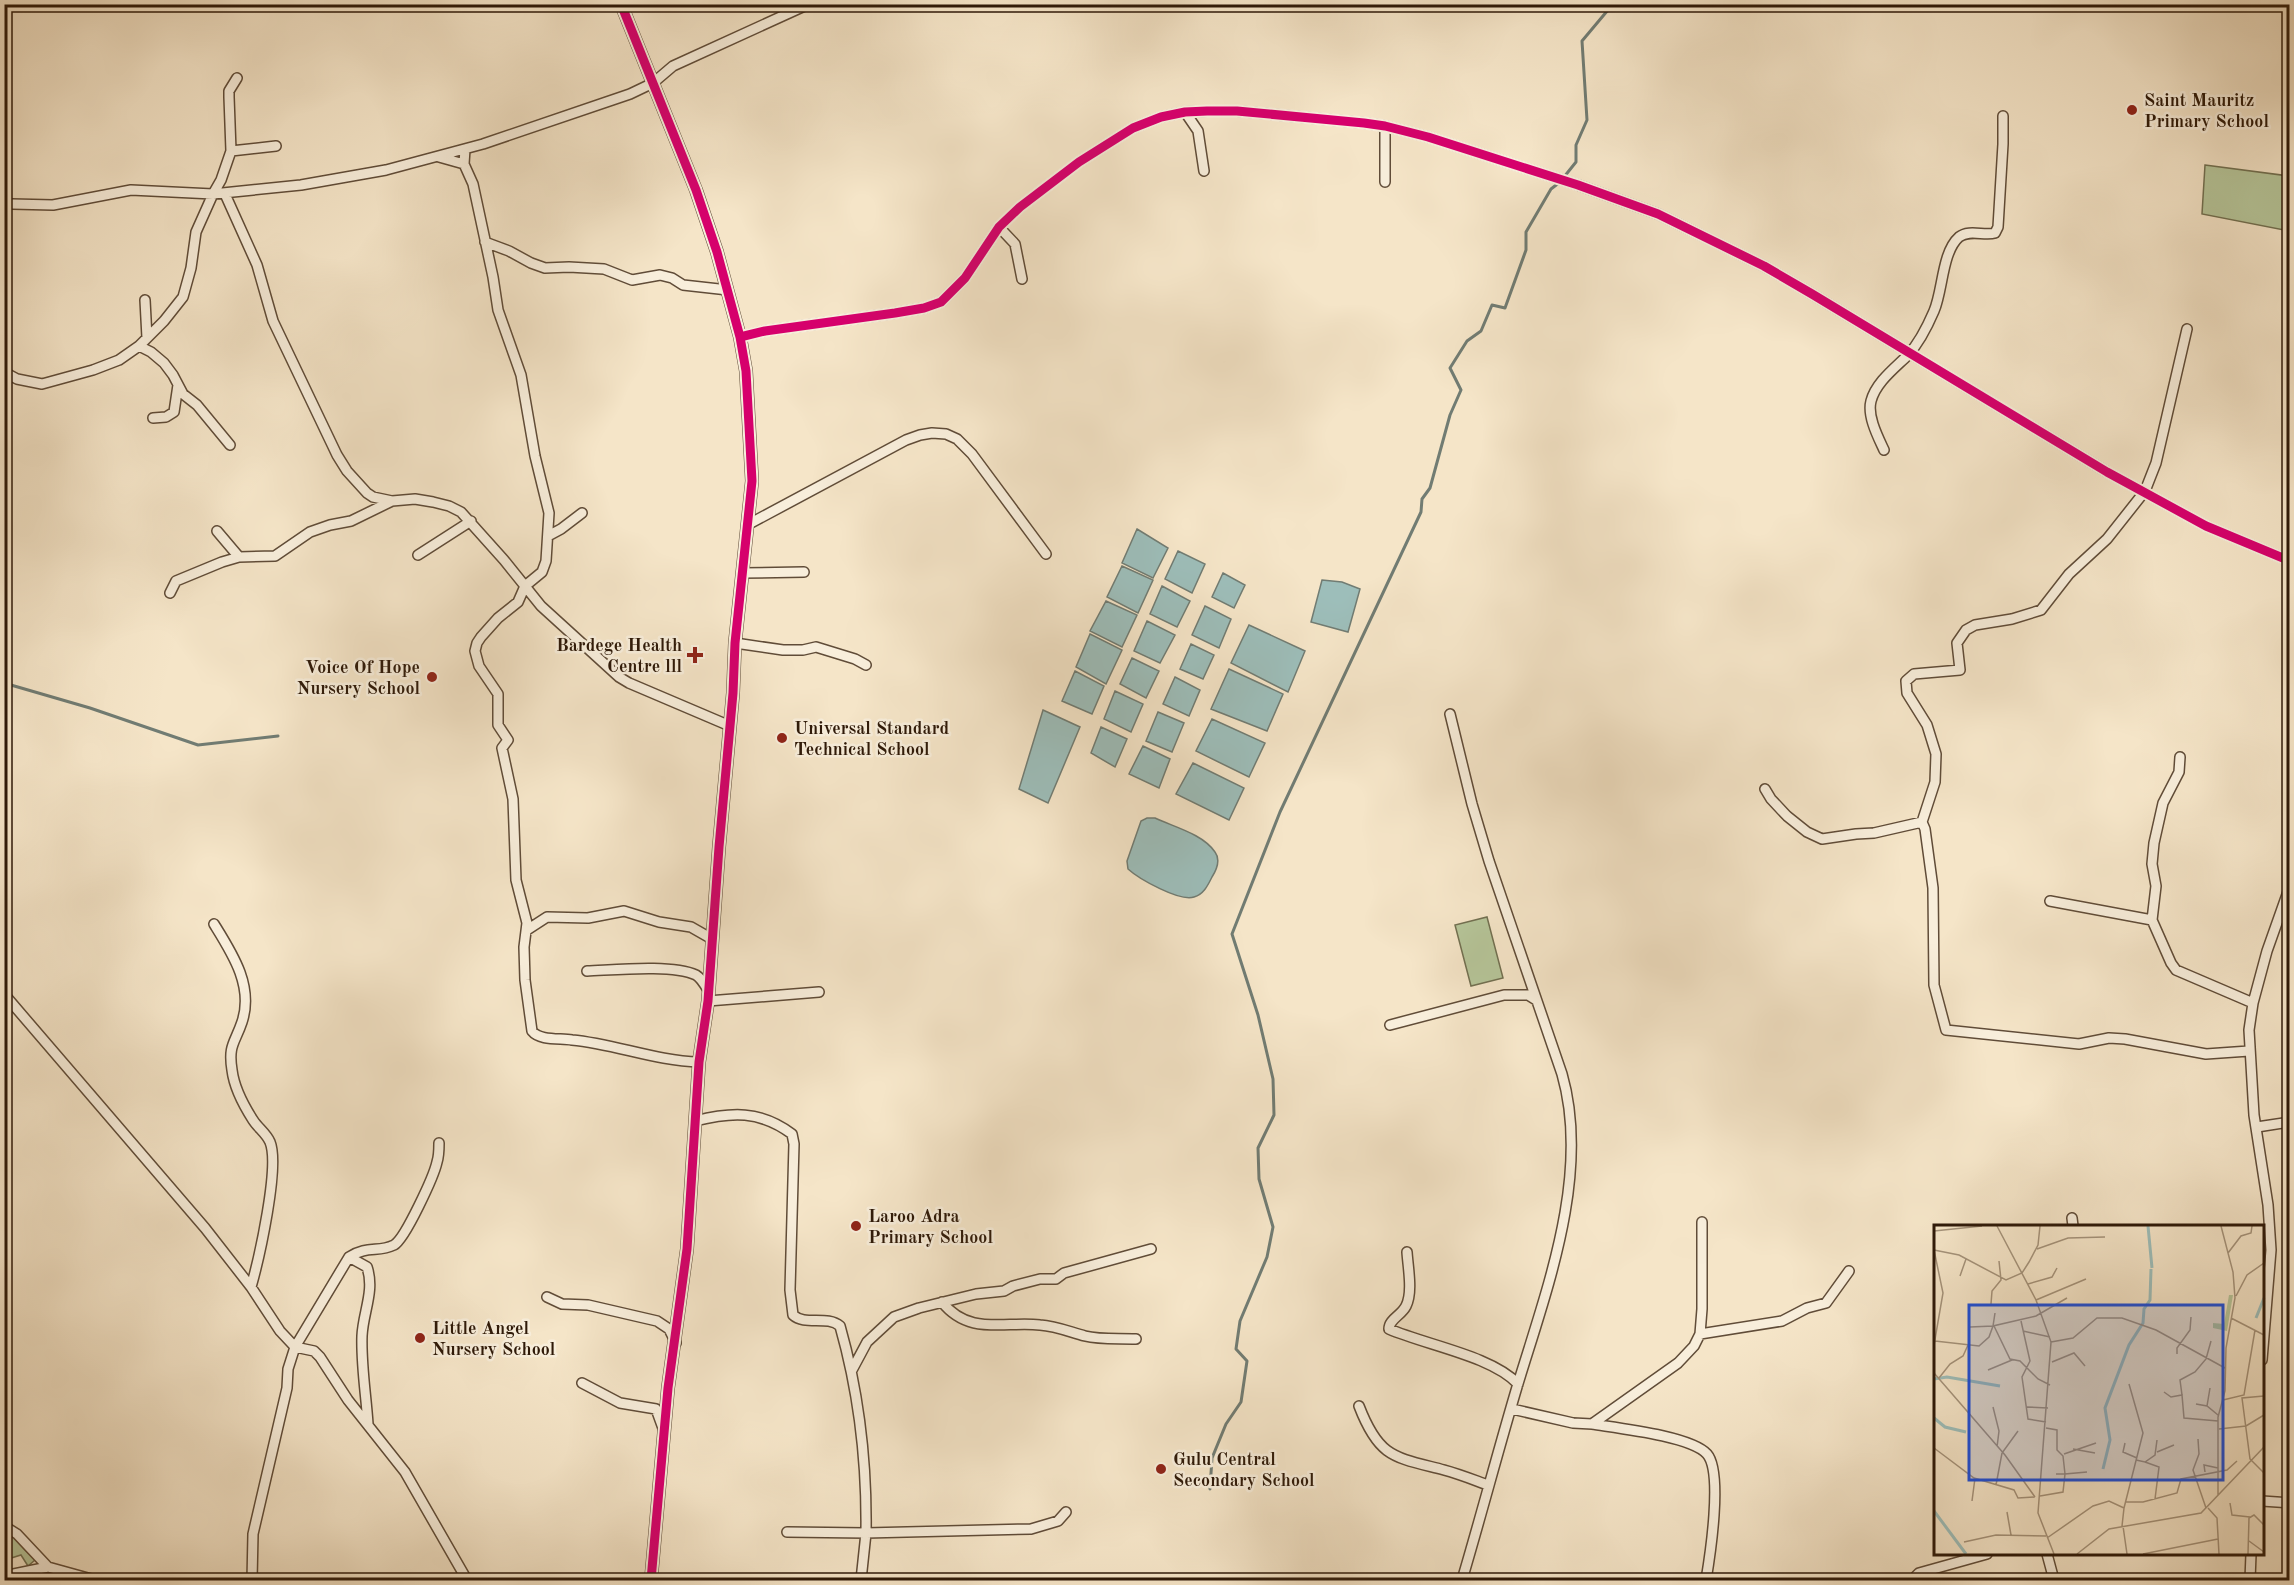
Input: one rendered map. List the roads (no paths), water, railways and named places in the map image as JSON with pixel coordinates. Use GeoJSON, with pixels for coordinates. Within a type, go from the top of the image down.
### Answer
{"type":"FeatureCollection","features":[{"type":"Feature","properties":{"kind":"street"},"geometry":{"type":"LineString","coordinates":[[621,4],[708,220],[728,290],[746,371],[751,471],[749,524],[735,643],[734,693],[708,1001],[699,1062],[687,1249],[676,1343],[668,1388],[651,1581]]}},
{"type":"Feature","properties":{"kind":"street"},"geometry":{"type":"LineString","coordinates":[[12,204],[53,205],[131,190],[227,194],[350,177],[439,157],[603,105],[654,83],[673,66],[808,4]]}},
{"type":"Feature","properties":{"kind":"street"},"geometry":{"type":"LineString","coordinates":[[4,372],[17,380],[42,384],[93,370],[119,360],[139,346],[177,305],[186,292],[196,232],[221,180],[231,151],[229,91],[237,78]]}},
{"type":"Feature","properties":{"kind":"street"},"geometry":{"type":"LineString","coordinates":[[740,337],[765,331],[895,314],[941,302],[965,278],[999,227],[1020,207],[1079,162],[1110,142],[1133,128],[1161,117],[1185,112],[1237,111],[1385,126],[1512,164],[1658,214],[1764,266],[2107,472],[2206,526],[2289,561]]}},
{"type":"Feature","properties":{"kind":"street"},"geometry":{"type":"LineString","coordinates":[[1185,112],[1198,131],[1204,171]]}},
{"type":"Feature","properties":{"kind":"street"},"geometry":{"type":"LineString","coordinates":[[1884,450],[1875,429],[1870,408],[1871,401],[1889,372],[1910,353],[1934,311],[1942,285],[1944,267],[1960,236],[1967,233],[1995,233],[1998,228],[2004,144],[2003,116]]}},
{"type":"Feature","properties":{"kind":"street"},"geometry":{"type":"LineString","coordinates":[[1385,126],[1385,182]]}},
{"type":"Feature","properties":{"kind":"street"},"geometry":{"type":"LineString","coordinates":[[231,151],[276,146]]}},
{"type":"Feature","properties":{"kind":"street"},"geometry":{"type":"LineString","coordinates":[[465,149],[464,164],[473,184],[498,310],[521,375],[535,456],[548,507],[546,561],[542,572],[525,586],[520,599],[498,618],[477,643],[475,651],[479,666],[498,694],[498,725],[508,740],[502,748],[513,799],[516,880],[527,930],[524,947],[525,980],[531,1026],[534,1035],[597,1043],[676,1061],[699,1062]]}},
{"type":"Feature","properties":{"kind":"street"},"geometry":{"type":"LineString","coordinates":[[439,157],[464,164]]}},
{"type":"Feature","properties":{"kind":"street"},"geometry":{"type":"LineString","coordinates":[[221,180],[257,265],[273,321],[337,455],[347,471],[367,493],[382,500],[415,499],[441,504],[461,513],[471,521],[541,606],[619,676],[638,687],[730,726]]}},
{"type":"Feature","properties":{"kind":"street"},"geometry":{"type":"LineString","coordinates":[[999,227],[1015,244],[1022,279]]}},
{"type":"Feature","properties":{"kind":"street"},"geometry":{"type":"LineString","coordinates":[[485,242],[545,268],[604,269],[632,280],[660,274],[683,285],[728,290]]}},
{"type":"Feature","properties":{"kind":"street"},"geometry":{"type":"LineString","coordinates":[[145,300],[147,338]]}},
{"type":"Feature","properties":{"kind":"street"},"geometry":{"type":"LineString","coordinates":[[2187,329],[2157,463],[2145,491],[2107,539],[2069,574],[2041,610],[2012,619],[1976,625],[1966,630],[1957,642],[1960,670],[1914,674],[1906,681],[1907,693],[1927,725],[1936,754],[1935,782],[1922,822],[1933,888],[1934,985],[1946,1030],[2079,1044],[2109,1038],[2125,1039],[2206,1054],[2249,1051]]}},
{"type":"Feature","properties":{"kind":"street"},"geometry":{"type":"LineString","coordinates":[[139,346],[164,363],[183,394],[197,405],[230,445]]}},
{"type":"Feature","properties":{"kind":"street"},"geometry":{"type":"LineString","coordinates":[[153,418],[166,417],[174,412],[178,385]]}},
{"type":"Feature","properties":{"kind":"street"},"geometry":{"type":"LineString","coordinates":[[749,524],[906,440],[920,435],[946,434],[957,439],[972,454],[1046,554]]}},
{"type":"Feature","properties":{"kind":"street"},"geometry":{"type":"LineString","coordinates":[[170,593],[176,581],[239,557],[275,556],[310,532],[351,521],[392,501]]}},
{"type":"Feature","properties":{"kind":"street"},"geometry":{"type":"LineString","coordinates":[[548,536],[561,530],[582,513]]}},
{"type":"Feature","properties":{"kind":"street"},"geometry":{"type":"LineString","coordinates":[[418,555],[471,521]]}},
{"type":"Feature","properties":{"kind":"street"},"geometry":{"type":"LineString","coordinates":[[217,531],[239,557]]}},
{"type":"Feature","properties":{"kind":"street"},"geometry":{"type":"LineString","coordinates":[[742,573],[804,572]]}},
{"type":"Feature","properties":{"kind":"street"},"geometry":{"type":"LineString","coordinates":[[735,643],[783,650],[803,650],[816,647],[855,659],[866,665]]}},
{"type":"Feature","properties":{"kind":"street"},"geometry":{"type":"LineString","coordinates":[[1450,714],[1472,804],[1489,861],[1550,1035],[1569,1099],[1570,1160],[1561,1232],[1496,1468],[1488,1485],[1462,1581]]}},
{"type":"Feature","properties":{"kind":"street"},"geometry":{"type":"LineString","coordinates":[[2180,757],[2179,772],[2163,803],[2154,843],[2152,864],[2156,886],[2152,920],[2168,958],[2176,970],[2253,1003]]}},
{"type":"Feature","properties":{"kind":"street"},"geometry":{"type":"LineString","coordinates":[[1765,789],[1787,816],[1807,832],[1822,839],[1874,833],[1922,822]]}},
{"type":"Feature","properties":{"kind":"street"},"geometry":{"type":"LineString","coordinates":[[2264,1336],[2271,1250],[2268,1205],[2249,1051],[2249,1030],[2253,1003],[2289,886]]}},
{"type":"Feature","properties":{"kind":"street"},"geometry":{"type":"LineString","coordinates":[[2050,901],[2152,920]]}},
{"type":"Feature","properties":{"kind":"street"},"geometry":{"type":"LineString","coordinates":[[527,930],[547,917],[588,918],[624,911],[659,922],[691,927],[712,939]]}},
{"type":"Feature","properties":{"kind":"street"},"geometry":{"type":"LineString","coordinates":[[214,924],[232,952],[246,992],[243,1021],[231,1047],[233,1078],[253,1121],[265,1133],[271,1146],[270,1197],[251,1287]]}},
{"type":"Feature","properties":{"kind":"street"},"geometry":{"type":"LineString","coordinates":[[587,971],[650,968],[670,970],[697,975],[708,990]]}},
{"type":"Feature","properties":{"kind":"street"},"geometry":{"type":"LineString","coordinates":[[708,1001],[819,992]]}},
{"type":"Feature","properties":{"kind":"street"},"geometry":{"type":"LineString","coordinates":[[4,994],[162,1175],[251,1287],[280,1331],[295,1347],[314,1351],[320,1357],[348,1400],[405,1472],[467,1581]]}},
{"type":"Feature","properties":{"kind":"street"},"geometry":{"type":"LineString","coordinates":[[1390,1024],[1504,995],[1521,994],[1536,1000]]}},
{"type":"Feature","properties":{"kind":"street"},"geometry":{"type":"LineString","coordinates":[[695,1121],[724,1114],[749,1115],[764,1119],[792,1134],[794,1177],[790,1290],[793,1315],[798,1319],[830,1321],[840,1326],[852,1370],[867,1491],[861,1581]]}},
{"type":"Feature","properties":{"kind":"street"},"geometry":{"type":"LineString","coordinates":[[2257,1126],[2289,1122]]}},
{"type":"Feature","properties":{"kind":"street"},"geometry":{"type":"LineString","coordinates":[[252,1581],[253,1534],[287,1388],[288,1369],[295,1347],[349,1257],[364,1249],[383,1248],[399,1242],[432,1179],[438,1161],[440,1143]]}},
{"type":"Feature","properties":{"kind":"street"},"geometry":{"type":"LineString","coordinates":[[1592,1424],[1678,1363],[1694,1346],[1700,1334],[1702,1309],[1702,1222]]}},
{"type":"Feature","properties":{"kind":"street"},"geometry":{"type":"LineString","coordinates":[[852,1370],[867,1342],[894,1317],[919,1308],[976,1294],[1004,1291],[1013,1286],[1040,1279],[1056,1279],[1064,1273],[1151,1249]]}},
{"type":"Feature","properties":{"kind":"street"},"geometry":{"type":"LineString","coordinates":[[1407,1252],[1406,1306],[1390,1323],[1389,1329],[1489,1365],[1513,1378],[1518,1384]]}},
{"type":"Feature","properties":{"kind":"street"},"geometry":{"type":"LineString","coordinates":[[349,1257],[367,1267],[371,1281],[362,1335],[362,1368],[368,1424]]}},
{"type":"Feature","properties":{"kind":"street"},"geometry":{"type":"LineString","coordinates":[[1700,1334],[1782,1321],[1807,1308],[1826,1303],[1849,1271]]}},
{"type":"Feature","properties":{"kind":"street"},"geometry":{"type":"LineString","coordinates":[[547,1297],[562,1304],[588,1305],[657,1321],[669,1329],[676,1343]]}},
{"type":"Feature","properties":{"kind":"street"},"geometry":{"type":"LineString","coordinates":[[942,1302],[956,1316],[974,1324],[1005,1326],[1037,1324],[1054,1326],[1087,1336],[1136,1339]]}},
{"type":"Feature","properties":{"kind":"street"},"geometry":{"type":"LineString","coordinates":[[582,1383],[620,1403],[656,1409],[665,1433]]}},
{"type":"Feature","properties":{"kind":"street"},"geometry":{"type":"LineString","coordinates":[[1359,1406],[1365,1424],[1374,1439],[1392,1454],[1410,1463],[1442,1470],[1488,1485]]}},
{"type":"Feature","properties":{"kind":"street"},"geometry":{"type":"LineString","coordinates":[[1512,1409],[1573,1423],[1592,1424],[1692,1444],[1708,1455],[1714,1467],[1714,1491],[1712,1548],[1706,1581]]}},
{"type":"Feature","properties":{"kind":"street"},"geometry":{"type":"LineString","coordinates":[[2264,1501],[2289,1503]]}},
{"type":"Feature","properties":{"kind":"street"},"geometry":{"type":"LineString","coordinates":[[787,1532],[866,1533],[1031,1529],[1058,1521],[1066,1512]]}},
{"type":"Feature","properties":{"kind":"street"},"geometry":{"type":"LineString","coordinates":[[4,1526],[17,1534],[50,1568],[49,1581]]}},
{"type":"Feature","properties":{"kind":"street"},"geometry":{"type":"LineString","coordinates":[[1912,1581],[1919,1573],[1982,1555]]}},
{"type":"Feature","properties":{"kind":"street"},"geometry":{"type":"LineString","coordinates":[[2047,1555],[2054,1581]]}},
{"type":"Feature","properties":{"kind":"street"},"geometry":{"type":"LineString","coordinates":[[2250,1581],[2251,1555]]}},
{"type":"Feature","properties":{"kind":"street"},"geometry":{"type":"LineString","coordinates":[[4,1575],[50,1568],[61,1569],[95,1581]]}},
{"type":"Feature","properties":{"kind":"water"},"geometry":{"type":"Polygon","coordinates":[[[1137,529],[1168,548],[1153,578],[1122,563],[1137,529]]]}},
{"type":"Feature","properties":{"kind":"water"},"geometry":{"type":"Polygon","coordinates":[[[1178,551],[1205,564],[1192,593],[1165,579],[1178,551]]]}},
{"type":"Feature","properties":{"kind":"water"},"geometry":{"type":"Polygon","coordinates":[[[1122,566],[1153,580],[1138,613],[1107,597],[1122,566]]]}},
{"type":"Feature","properties":{"kind":"water"},"geometry":{"type":"Polygon","coordinates":[[[1223,573],[1245,585],[1234,608],[1212,597],[1223,573]]]}},
{"type":"Feature","properties":{"kind":"water"},"geometry":{"type":"Polygon","coordinates":[[[1322,580],[1342,582],[1360,589],[1348,632],[1311,622],[1322,580]]]}},
{"type":"Feature","properties":{"kind":"water"},"geometry":{"type":"Polygon","coordinates":[[[1162,586],[1190,601],[1177,627],[1150,614],[1162,586]]]}},
{"type":"Feature","properties":{"kind":"water"},"geometry":{"type":"Polygon","coordinates":[[[1106,601],[1137,615],[1122,647],[1090,631],[1106,601]]]}},
{"type":"Feature","properties":{"kind":"water"},"geometry":{"type":"Polygon","coordinates":[[[1205,606],[1231,619],[1219,648],[1192,635],[1205,606]]]}},
{"type":"Feature","properties":{"kind":"water"},"geometry":{"type":"Polygon","coordinates":[[[1147,621],[1175,635],[1160,663],[1134,651],[1147,621]]]}},
{"type":"Feature","properties":{"kind":"water"},"geometry":{"type":"Polygon","coordinates":[[[1249,625],[1305,651],[1288,692],[1231,663],[1249,625]]]}},
{"type":"Feature","properties":{"kind":"water"},"geometry":{"type":"Polygon","coordinates":[[[1090,634],[1122,650],[1106,684],[1076,667],[1090,634]]]}},
{"type":"Feature","properties":{"kind":"water"},"geometry":{"type":"Polygon","coordinates":[[[1191,644],[1214,655],[1203,679],[1180,669],[1191,644]]]}},
{"type":"Feature","properties":{"kind":"water"},"geometry":{"type":"Polygon","coordinates":[[[1132,658],[1159,671],[1146,698],[1120,684],[1132,658]]]}},
{"type":"Feature","properties":{"kind":"water"},"geometry":{"type":"Polygon","coordinates":[[[1229,669],[1283,694],[1267,731],[1211,709],[1229,669]]]}},
{"type":"Feature","properties":{"kind":"water"},"geometry":{"type":"Polygon","coordinates":[[[1075,671],[1104,686],[1092,714],[1062,701],[1075,671]]]}},
{"type":"Feature","properties":{"kind":"water"},"geometry":{"type":"Polygon","coordinates":[[[1175,677],[1200,690],[1189,716],[1163,704],[1175,677]]]}},
{"type":"Feature","properties":{"kind":"water"},"geometry":{"type":"Polygon","coordinates":[[[1115,691],[1143,704],[1131,732],[1104,719],[1115,691]]]}},
{"type":"Feature","properties":{"kind":"water"},"geometry":{"type":"Polygon","coordinates":[[[1043,710],[1080,727],[1048,803],[1019,789],[1043,710]]]}},
{"type":"Feature","properties":{"kind":"water"},"geometry":{"type":"Polygon","coordinates":[[[1158,712],[1184,723],[1172,752],[1146,741],[1158,712]]]}},
{"type":"Feature","properties":{"kind":"water"},"geometry":{"type":"Polygon","coordinates":[[[1212,719],[1265,743],[1249,777],[1196,751],[1212,719]]]}},
{"type":"Feature","properties":{"kind":"water"},"geometry":{"type":"Polygon","coordinates":[[[1101,727],[1127,739],[1115,767],[1091,753],[1101,727]]]}},
{"type":"Feature","properties":{"kind":"water"},"geometry":{"type":"Polygon","coordinates":[[[1143,746],[1170,759],[1159,788],[1129,774],[1143,746]]]}},
{"type":"Feature","properties":{"kind":"water"},"geometry":{"type":"Polygon","coordinates":[[[1193,763],[1244,788],[1229,820],[1176,794],[1193,763]]]}},
{"type":"Feature","properties":{"kind":"water"},"geometry":{"type":"Polygon","coordinates":[[[1155,818],[1188,832],[1203,840],[1215,852],[1218,858],[1217,868],[1200,894],[1188,898],[1170,893],[1150,884],[1128,869],[1127,861],[1141,821],[1155,818]]]}},
{"type":"Feature","properties":{"kind":"waterway"},"geometry":{"type":"LineString","coordinates":[[1564,177],[1576,162],[1576,145],[1587,120],[1582,41],[1613,4]]}},
{"type":"Feature","properties":{"kind":"waterway"},"geometry":{"type":"LineString","coordinates":[[1210,1489],[1212,1458],[1226,1424],[1241,1402],[1247,1361],[1236,1349],[1240,1321],[1267,1257],[1273,1227],[1259,1179],[1258,1148],[1274,1115],[1273,1079],[1258,1015],[1232,934],[1280,812],[1421,512],[1422,499],[1430,488],[1450,415],[1461,390],[1450,368],[1467,341],[1481,331],[1492,305],[1505,308],[1526,250],[1526,232],[1551,189],[1560,182]]}},
{"type":"Feature","properties":{"kind":"waterway"},"geometry":{"type":"LineString","coordinates":[[4,683],[90,708],[198,745],[278,736]]}},
{"type":"Feature","properties":{"kind":"place","name":"Saint Mauritz Primary School"},"geometry":{"type":"Point","coordinates":[2132,110]}},
{"type":"Feature","properties":{"kind":"place","name":"Bardege Health Centre lll"},"geometry":{"type":"Point","coordinates":[695,655]}},
{"type":"Feature","properties":{"kind":"place","name":"Voice Of Hope Nursery School"},"geometry":{"type":"Point","coordinates":[432,677]}},
{"type":"Feature","properties":{"kind":"place","name":"Universal Standard Technical School"},"geometry":{"type":"Point","coordinates":[782,738]}},
{"type":"Feature","properties":{"kind":"place","name":"Laroo Adra Primary School"},"geometry":{"type":"Point","coordinates":[856,1226]}},
{"type":"Feature","properties":{"kind":"place","name":"Little Angel Nursery School"},"geometry":{"type":"Point","coordinates":[420,1338]}},
{"type":"Feature","properties":{"kind":"place","name":"Gulu Central Secondary School"},"geometry":{"type":"Point","coordinates":[1161,1469]}}]}
